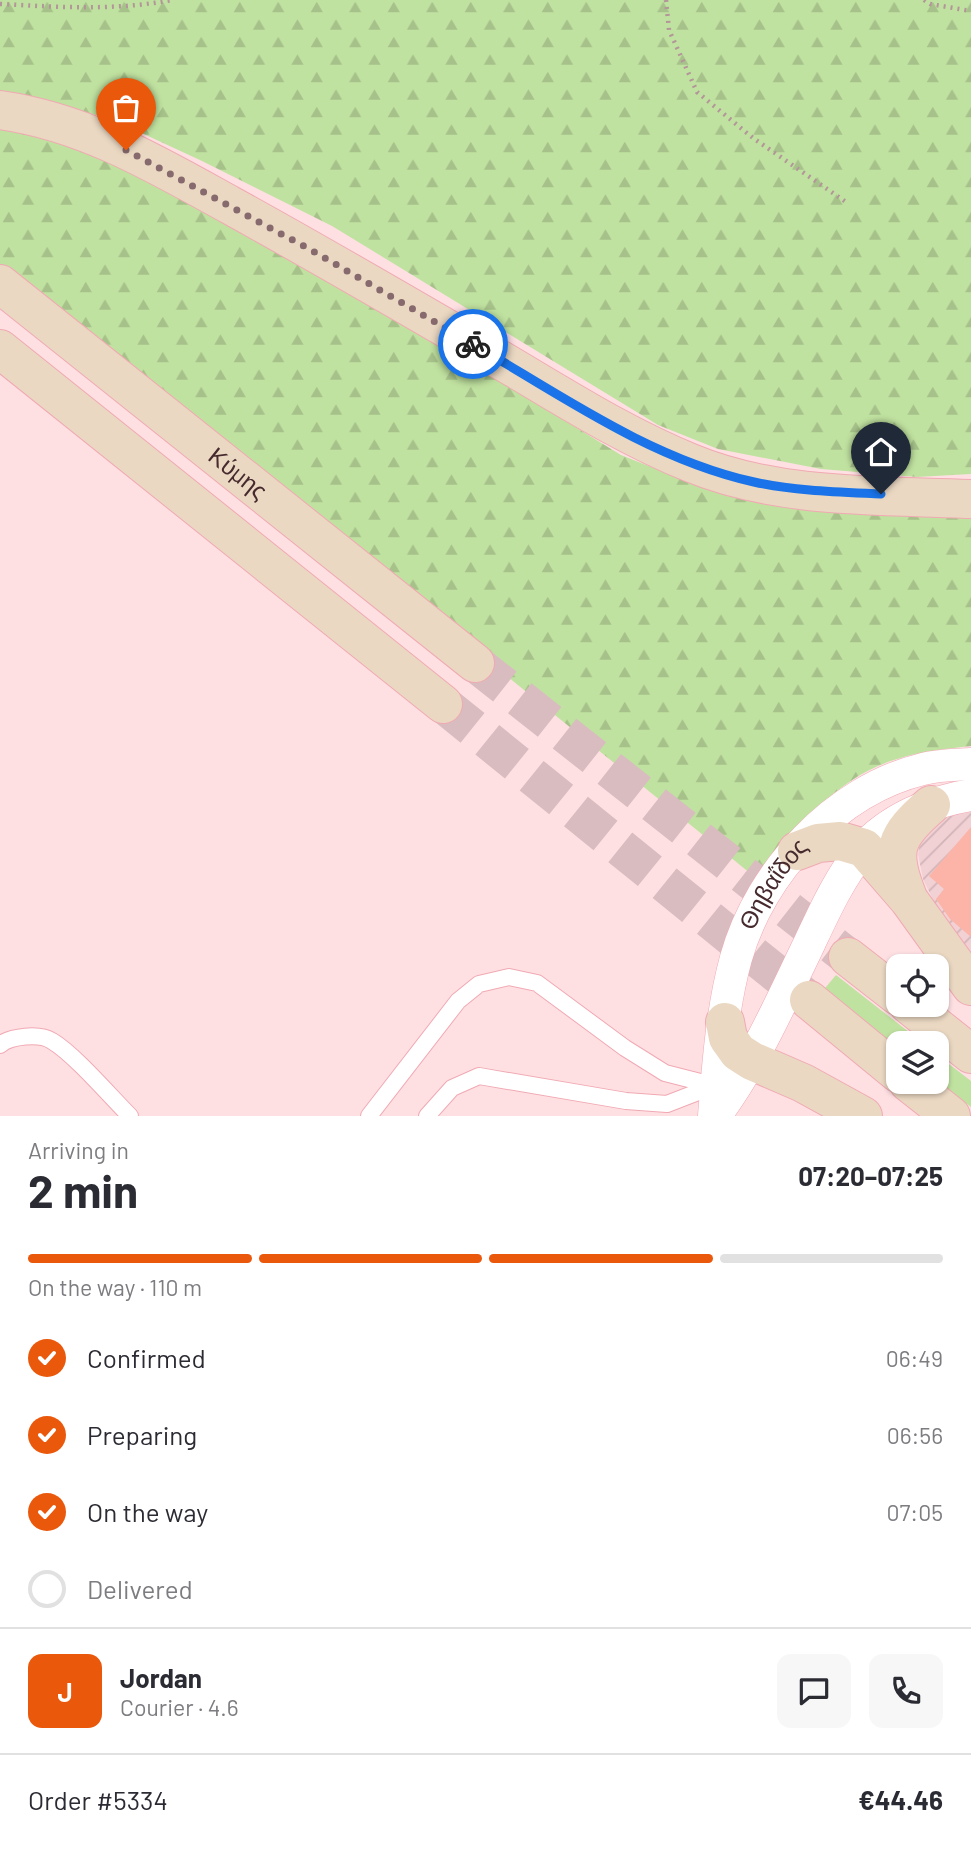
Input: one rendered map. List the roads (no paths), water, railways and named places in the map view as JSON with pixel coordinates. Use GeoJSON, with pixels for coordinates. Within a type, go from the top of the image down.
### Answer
{"type":"FeatureCollection","features":[{"type":"Feature","properties":{"kind":"main road"},"geometry":{"type":"LineString","coordinates":[[0,110],[34,115],[107,140],[311,250],[618,429],[693,464],[754,482],[809,490],[971,499]]}},
{"type":"Feature","properties":{"kind":"main road","name":"Κύμης"},"geometry":{"type":"LineString","coordinates":[[0,285],[475,663]]}},
{"type":"Feature","properties":{"kind":"main road","name":"Κύμης"},"geometry":{"type":"LineString","coordinates":[[0,349],[443,704]]}},
{"type":"Feature","properties":{"kind":"main road"},"geometry":{"type":"LineString","coordinates":[[909,900],[897,872],[898,842],[908,824],[930,805]]}},
{"type":"Feature","properties":{"kind":"main road"},"geometry":{"type":"LineString","coordinates":[[797,851],[818,843],[840,841],[864,848],[909,900],[971,986]]}},
{"type":"Feature","properties":{"kind":"main road"},"geometry":{"type":"LineString","coordinates":[[848,957],[886,987]]}},
{"type":"Feature","properties":{"kind":"main road"},"geometry":{"type":"LineString","coordinates":[[809,1000],[886,1063]]}},
{"type":"Feature","properties":{"kind":"main road"},"geometry":{"type":"LineString","coordinates":[[924,1017],[971,1054]]}},
{"type":"Feature","properties":{"kind":"main road"},"geometry":{"type":"LineString","coordinates":[[725,1022],[733,1045],[726,1094],[803,1083],[863,1116]]}},
{"type":"Feature","properties":{"kind":"main road"},"geometry":{"type":"LineString","coordinates":[[923,1094],[951,1116]]}},
{"type":"Feature","properties":{"kind":"street","name":"Θηβαΐδος"},"geometry":{"type":"LineString","coordinates":[[725,1022],[737,956],[750,920],[772,881],[836,810],[872,790],[923,769],[971,764]]}},
{"type":"Feature","properties":{"kind":"street","name":"Θηβαΐδος"},"geometry":{"type":"LineString","coordinates":[[726,1094],[837,887],[864,848],[898,820],[930,805],[971,795]]}},
{"type":"Feature","properties":{"kind":"lane"},"geometry":{"type":"LineString","coordinates":[[369,1116],[458,1001],[479,984],[509,977],[537,983],[625,1048],[665,1073],[726,1094]]}},
{"type":"Feature","properties":{"kind":"lane"},"geometry":{"type":"LineString","coordinates":[[0,1045],[5,1041],[28,1037],[50,1039],[130,1116]]}},
{"type":"Feature","properties":{"kind":"lane"},"geometry":{"type":"LineString","coordinates":[[427,1116],[452,1088],[479,1076],[626,1101],[667,1104],[726,1094]]}},
{"type":"Feature","properties":{"kind":"tunnel"},"geometry":{"type":"LineString","coordinates":[[475,663],[848,957]]}},
{"type":"Feature","properties":{"kind":"tunnel"},"geometry":{"type":"LineString","coordinates":[[443,704],[809,1000]]}}]}
